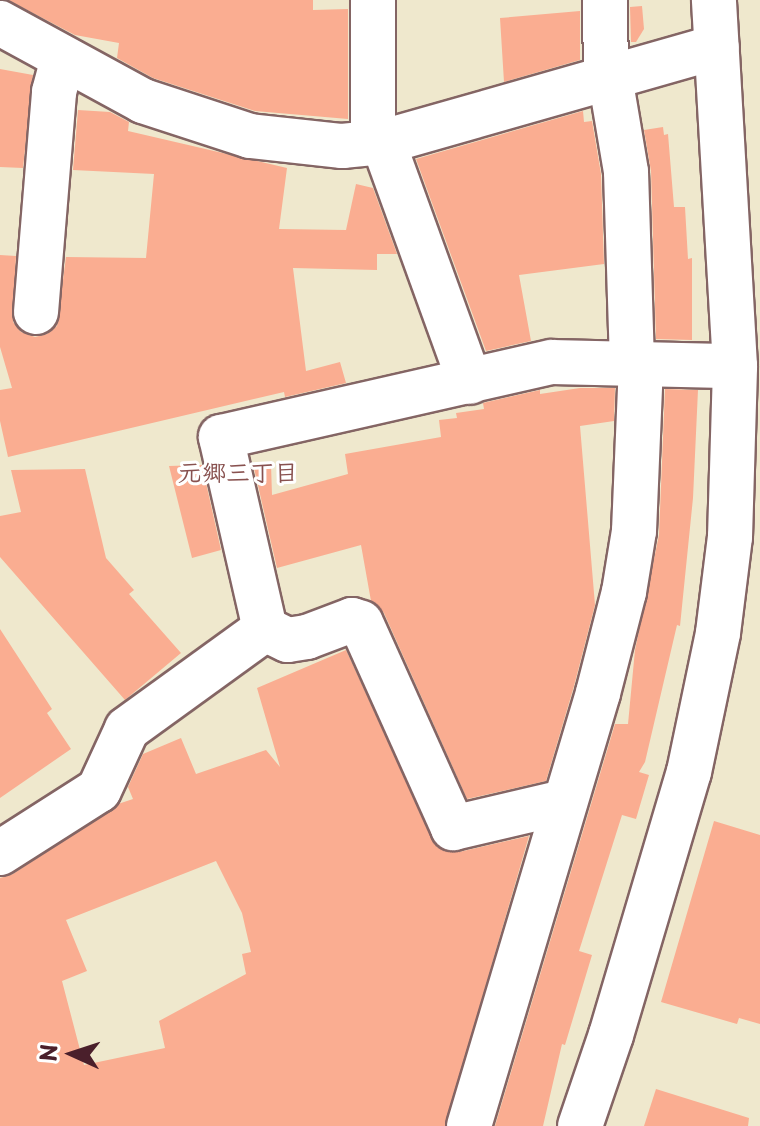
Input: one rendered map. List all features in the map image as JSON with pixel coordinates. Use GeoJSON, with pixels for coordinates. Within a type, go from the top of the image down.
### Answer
{"type":"FeatureCollection","features":[{"type":"Feature","properties":{"kind":"street"},"geometry":{"type":"LineString","coordinates":[[373,0],[378,142],[470,382]]}},
{"type":"Feature","properties":{"kind":"street"},"geometry":{"type":"LineString","coordinates":[[469,1126],[624,592],[634,531],[637,364],[626,172],[608,78],[605,0]]}},
{"type":"Feature","properties":{"kind":"street"},"geometry":{"type":"LineString","coordinates":[[580,1126],[611,1035],[696,741],[718,633],[730,537],[735,366],[714,0]]}},
{"type":"Feature","properties":{"kind":"street"},"geometry":{"type":"LineString","coordinates":[[0,23],[143,101],[250,136],[342,146],[378,142],[717,47]]}},
{"type":"Feature","properties":{"kind":"street"},"geometry":{"type":"LineString","coordinates":[[36,312],[54,92],[63,58]]}},
{"type":"Feature","properties":{"kind":"street"},"geometry":{"type":"LineString","coordinates":[[265,629],[221,437],[552,362],[735,366]]}},
{"type":"Feature","properties":{"kind":"street"},"geometry":{"type":"LineString","coordinates":[[265,629],[288,640],[307,637],[352,620],[361,623],[453,828],[564,802]]}},
{"type":"Feature","properties":{"kind":"street"},"geometry":{"type":"LineString","coordinates":[[0,853],[99,790],[127,729],[265,629]]}},
{"type":"Feature","properties":{"kind":"building"},"geometry":{"type":"Polygon","coordinates":[[[8,0],[313,0],[313,10],[348,9],[348,119],[255,111],[153,78],[117,58],[119,43],[75,35],[8,0]]]}},
{"type":"Feature","properties":{"kind":"building"},"geometry":{"type":"Polygon","coordinates":[[[642,6],[644,29],[636,42],[631,42],[630,7],[642,6]]]}},
{"type":"Feature","properties":{"kind":"building"},"geometry":{"type":"Polygon","coordinates":[[[580,11],[580,60],[504,82],[500,18],[580,11]]]}},
{"type":"Feature","properties":{"kind":"building"},"geometry":{"type":"Polygon","coordinates":[[[0,69],[33,75],[23,168],[0,167],[0,69]]]}},
{"type":"Feature","properties":{"kind":"building"},"geometry":{"type":"Polygon","coordinates":[[[78,110],[110,112],[129,122],[128,131],[287,168],[279,229],[346,230],[356,184],[373,188],[397,254],[377,254],[377,270],[293,268],[306,371],[340,362],[346,383],[285,397],[284,392],[8,457],[0,421],[0,390],[12,388],[0,347],[0,255],[16,256],[13,322],[21,332],[35,337],[47,334],[57,326],[66,257],[146,258],[154,174],[73,170],[78,110]]]}},
{"type":"Feature","properties":{"kind":"building"},"geometry":{"type":"Polygon","coordinates":[[[583,111],[584,122],[592,121],[601,174],[604,264],[519,275],[531,341],[486,351],[416,159],[583,111]]]}},
{"type":"Feature","properties":{"kind":"building"},"geometry":{"type":"Polygon","coordinates":[[[663,127],[664,135],[668,134],[674,207],[685,207],[688,259],[692,258],[692,340],[656,339],[651,171],[644,130],[663,127]]]}},
{"type":"Feature","properties":{"kind":"building"},"geometry":{"type":"Polygon","coordinates":[[[580,388],[615,388],[614,421],[580,426],[595,605],[574,686],[546,781],[467,799],[384,613],[371,601],[361,545],[277,568],[253,464],[271,464],[272,495],[348,474],[345,454],[441,437],[439,420],[457,418],[456,413],[484,409],[483,403],[540,390],[540,394],[580,388]]]}},
{"type":"Feature","properties":{"kind":"building"},"geometry":{"type":"Polygon","coordinates":[[[665,389],[698,390],[693,498],[680,626],[677,625],[645,762],[639,772],[649,775],[636,819],[622,815],[579,951],[592,955],[565,1045],[562,1044],[543,1126],[495,1126],[615,724],[628,724],[635,650],[659,535],[665,389]]]}},
{"type":"Feature","properties":{"kind":"building"},"geometry":{"type":"Polygon","coordinates":[[[202,465],[221,550],[192,558],[169,466],[202,465]]]}},
{"type":"Feature","properties":{"kind":"building"},"geometry":{"type":"Polygon","coordinates":[[[85,469],[106,558],[134,590],[129,594],[181,653],[125,700],[0,557],[0,516],[21,512],[11,470],[85,469]]]}},
{"type":"Feature","properties":{"kind":"building"},"geometry":{"type":"Polygon","coordinates":[[[0,629],[52,709],[47,713],[71,749],[0,798],[0,629]]]}},
{"type":"Feature","properties":{"kind":"building"},"geometry":{"type":"Polygon","coordinates":[[[346,650],[437,847],[459,852],[529,836],[445,1126],[0,1126],[0,878],[13,874],[118,804],[133,799],[128,787],[143,754],[181,738],[196,774],[266,750],[280,767],[257,688],[346,650]],[[216,861],[66,920],[87,971],[62,981],[84,1065],[165,1048],[159,1021],[246,974],[242,954],[251,952],[242,913],[216,861]]]}},
{"type":"Feature","properties":{"kind":"building"},"geometry":{"type":"Polygon","coordinates":[[[714,821],[760,835],[760,1024],[739,1018],[737,1024],[661,1002],[714,821]]]}},
{"type":"Feature","properties":{"kind":"building"},"geometry":{"type":"Polygon","coordinates":[[[656,1089],[749,1118],[748,1126],[644,1126],[656,1089]]]}},
{"type":"Feature","properties":{"kind":"district","name":"元郷三丁目"},"geometry":{"type":"Point","coordinates":[238,472]}}]}
